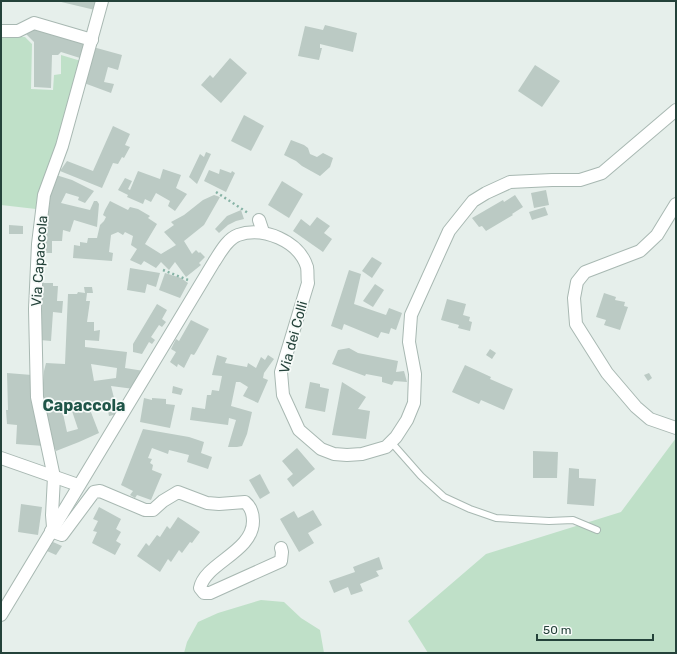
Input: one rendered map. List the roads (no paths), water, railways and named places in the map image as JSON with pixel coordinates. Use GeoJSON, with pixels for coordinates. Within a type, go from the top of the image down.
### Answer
{"type":"FeatureCollection","features":[{"type":"Feature","properties":{"kind":"street","name":"Via Capaccola"},"geometry":{"type":"LineString","coordinates":[[52,529],[54,477],[37,397],[35,309],[38,244],[44,195],[62,146],[102,1]]}},
{"type":"Feature","properties":{"kind":"street"},"geometry":{"type":"LineString","coordinates":[[1,30],[18,31],[34,23],[92,40]]}},
{"type":"Feature","properties":{"kind":"street","name":"Via dei Colli"},"geometry":{"type":"LineString","coordinates":[[263,232],[291,245],[301,256],[307,268],[308,283],[281,372],[283,395],[299,430],[321,449],[334,454],[362,454],[386,447],[396,437],[407,420],[414,402],[415,374],[409,342],[411,315],[449,232],[473,201],[510,182],[580,180],[602,173],[676,110]]}},
{"type":"Feature","properties":{"kind":"street"},"geometry":{"type":"LineString","coordinates":[[676,204],[657,235],[640,251],[585,272],[577,282],[574,298],[576,324],[607,373],[636,407],[650,419],[676,428]]}},
{"type":"Feature","properties":{"kind":"street"},"geometry":{"type":"LineString","coordinates":[[1,615],[78,485],[214,262],[228,242],[237,235],[263,232],[259,220]]}},
{"type":"Feature","properties":{"kind":"street"},"geometry":{"type":"LineString","coordinates":[[1,458],[78,485]]}},
{"type":"Feature","properties":{"kind":"street"},"geometry":{"type":"LineString","coordinates":[[52,529],[62,535],[94,492],[100,491],[145,510],[154,510],[163,501],[178,492],[207,503],[219,504],[245,502],[251,507],[252,512],[253,528],[251,534],[233,554],[201,581],[200,588],[204,592],[210,593],[281,561],[281,548]]}},
{"type":"Feature","properties":{"kind":"lane"},"geometry":{"type":"LineString","coordinates":[[391,442],[421,476],[444,497],[470,509],[496,518],[549,521],[573,520],[597,530]]}},
{"type":"Feature","properties":{"kind":"district","name":"Capaccola"},"geometry":{"type":"Point","coordinates":[84,405]}}]}
